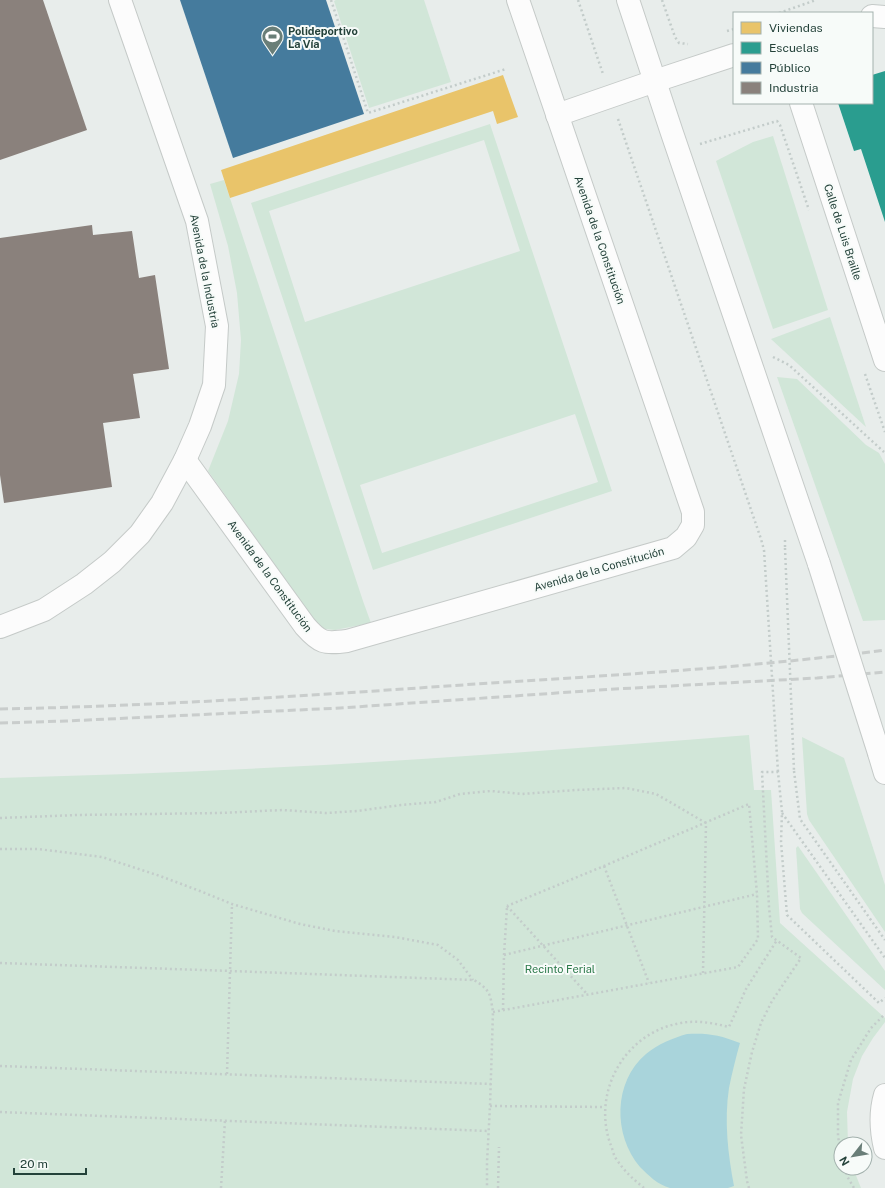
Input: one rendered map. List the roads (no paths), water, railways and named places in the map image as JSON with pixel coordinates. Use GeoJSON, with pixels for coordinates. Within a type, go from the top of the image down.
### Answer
{"type":"FeatureCollection","features":[{"type":"Feature","properties":{"kind":"street","name":"Avenida de la Industria"},"geometry":{"type":"LineString","coordinates":[[0,627],[44,610],[84,584],[112,562],[140,534],[162,503],[185,460],[200,426],[214,385],[217,326],[197,221],[120,0]]}},
{"type":"Feature","properties":{"kind":"street","name":"Avenida de la Constitución"},"geometry":{"type":"LineString","coordinates":[[185,460],[305,626],[315,637],[329,643],[347,641],[673,548],[686,538],[693,525],[693,512],[518,0]]}},
{"type":"Feature","properties":{"kind":"street"},"geometry":{"type":"LineString","coordinates":[[628,0],[819,564],[885,773]]}},
{"type":"Feature","properties":{"kind":"street"},"geometry":{"type":"LineString","coordinates":[[873,16],[885,17]]}},
{"type":"Feature","properties":{"kind":"street"},"geometry":{"type":"LineString","coordinates":[[557,115],[733,55]]}},
{"type":"Feature","properties":{"kind":"street","name":"Calle de Luis Braille"},"geometry":{"type":"LineString","coordinates":[[800,104],[885,360]]}},
{"type":"Feature","properties":{"kind":"street"},"geometry":{"type":"LineString","coordinates":[[885,1095],[882,1121],[883,1141],[885,1148]]}},
{"type":"Feature","properties":{"kind":"water"},"geometry":{"type":"Polygon","coordinates":[[[687,1034],[714,1035],[740,1043],[730,1082],[728,1100],[727,1137],[734,1186],[728,1188],[670,1188],[661,1185],[640,1167],[631,1154],[621,1125],[620,1109],[622,1094],[627,1079],[635,1066],[646,1054],[656,1047],[671,1039],[687,1034]]]}},
{"type":"Feature","properties":{"kind":"railway"},"geometry":{"type":"LineString","coordinates":[[0,709],[60,708],[238,700],[630,674],[783,662],[885,650]]}},
{"type":"Feature","properties":{"kind":"railway"},"geometry":{"type":"LineString","coordinates":[[0,723],[340,708],[615,689],[817,678],[885,672]]}},
{"type":"Feature","properties":{"kind":"place","name":"Polideportivo La Vía"},"geometry":{"type":"Point","coordinates":[272,56]}},
{"type":"Feature","properties":{"kind":"park label","name":"Recinto Ferial"},"geometry":{"type":"Point","coordinates":[560,969]}}]}
